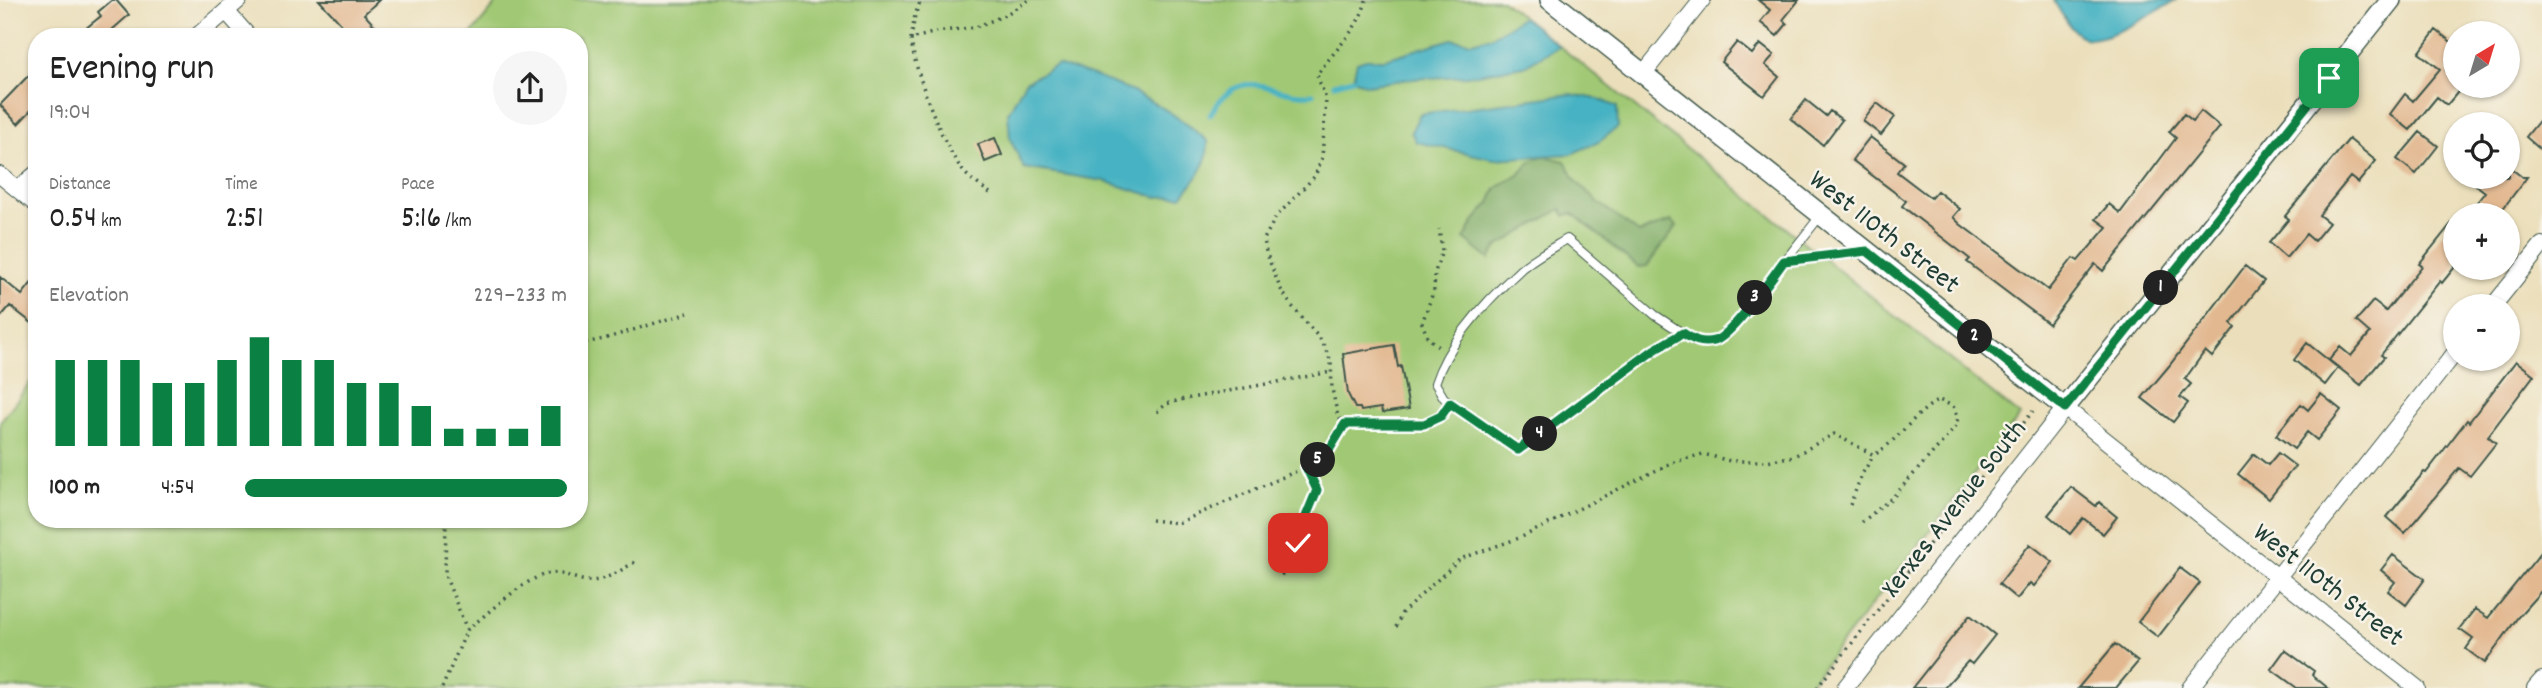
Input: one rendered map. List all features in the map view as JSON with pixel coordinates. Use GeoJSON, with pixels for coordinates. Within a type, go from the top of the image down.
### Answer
{"type":"FeatureCollection","features":[{"type":"Feature","properties":{"kind":"street"},"geometry":{"type":"LineString","coordinates":[[206,28],[239,0]]}},
{"type":"Feature","properties":{"kind":"street","name":"West 110th Street"},"geometry":{"type":"LineString","coordinates":[[1550,0],[2417,688]]}},
{"type":"Feature","properties":{"kind":"street"},"geometry":{"type":"LineString","coordinates":[[1643,74],[1702,0]]}},
{"type":"Feature","properties":{"kind":"street","name":"Xerxes Avenue South"},"geometry":{"type":"LineString","coordinates":[[1845,688],[2391,0]]}},
{"type":"Feature","properties":{"kind":"street"},"geometry":{"type":"LineString","coordinates":[[226,11],[241,28]]}},
{"type":"Feature","properties":{"kind":"street"},"geometry":{"type":"LineString","coordinates":[[0,175],[28,197]]}},
{"type":"Feature","properties":{"kind":"street"},"geometry":{"type":"LineString","coordinates":[[18,189],[28,181]]}},
{"type":"Feature","properties":{"kind":"street"},"geometry":{"type":"LineString","coordinates":[[2503,294],[2542,245]]}},
{"type":"Feature","properties":{"kind":"street"},"geometry":{"type":"LineString","coordinates":[[2190,688],[2443,368]]}},
{"type":"Feature","properties":{"kind":"street"},"geometry":{"type":"LineString","coordinates":[[2535,688],[2542,680]]}},
{"type":"Feature","properties":{"kind":"lane"},"geometry":{"type":"LineString","coordinates":[[1683,333],[1654,350],[1518,450],[1450,403],[1435,383],[1442,362],[1479,313],[1523,268],[1567,239],[1655,315],[1683,333],[1696,342],[1716,341],[1731,329],[1821,215]]}},
{"type":"Feature","properties":{"kind":"lane"},"geometry":{"type":"LineString","coordinates":[[1784,261],[1867,251]]}},
{"type":"Feature","properties":{"kind":"path"},"geometry":{"type":"LineString","coordinates":[[921,0],[911,39],[913,57],[922,83],[950,148],[964,173],[990,193]]}},
{"type":"Feature","properties":{"kind":"path"},"geometry":{"type":"LineString","coordinates":[[911,39],[936,32],[975,27],[1005,15],[1029,0]]}},
{"type":"Feature","properties":{"kind":"path"},"geometry":{"type":"LineString","coordinates":[[1366,0],[1348,37],[1317,75],[1326,99],[1322,158],[1315,176],[1276,217],[1264,239],[1266,252],[1280,288],[1321,340],[1331,361],[1332,389],[1338,417],[1345,424],[1424,424],[1441,416],[1450,403]]}},
{"type":"Feature","properties":{"kind":"path"},"geometry":{"type":"LineString","coordinates":[[1439,229],[1443,251],[1422,323],[1428,338],[1448,354]]}},
{"type":"Feature","properties":{"kind":"path"},"geometry":{"type":"LineString","coordinates":[[588,343],[688,313]]}},
{"type":"Feature","properties":{"kind":"path"},"geometry":{"type":"LineString","coordinates":[[1157,412],[1166,404],[1180,400],[1331,372]]}},
{"type":"Feature","properties":{"kind":"path"},"geometry":{"type":"LineString","coordinates":[[1850,505],[1862,474],[1874,455],[1890,445],[1922,409],[1939,400],[1952,406],[1958,418],[1955,428],[1893,497],[1862,522]]}},
{"type":"Feature","properties":{"kind":"path"},"geometry":{"type":"LineString","coordinates":[[1817,688],[2033,411]]}},
{"type":"Feature","properties":{"kind":"path"},"geometry":{"type":"LineString","coordinates":[[1151,520],[1178,523],[1306,467],[1326,455],[1345,424]]}},
{"type":"Feature","properties":{"kind":"path"},"geometry":{"type":"LineString","coordinates":[[1395,627],[1402,613],[1460,559],[1522,537],[1671,463],[1703,454],[1730,461],[1767,461],[1794,456],[1834,434],[1874,455]]}},
{"type":"Feature","properties":{"kind":"path"},"geometry":{"type":"LineString","coordinates":[[1281,575],[1292,566],[1298,555],[1300,531],[1317,490],[1306,467]]}},
{"type":"Feature","properties":{"kind":"path"},"geometry":{"type":"LineString","coordinates":[[446,528],[445,575],[467,630]]}},
{"type":"Feature","properties":{"kind":"path"},"geometry":{"type":"LineString","coordinates":[[442,688],[467,630],[543,574],[557,572],[589,581],[609,577],[635,562]]}},
{"type":"Feature","properties":{"kind":"green space"},"geometry":{"type":"Polygon","coordinates":[[[499,0],[1502,0],[2020,416],[1806,688],[0,688],[0,422],[28,386],[28,528],[588,528],[588,28],[476,28],[499,0]]]}},
{"type":"Feature","properties":{"kind":"green space"},"geometry":{"type":"Polygon","coordinates":[[[1544,156],[1565,161],[1576,181],[1599,203],[1639,233],[1671,221],[1677,226],[1647,266],[1638,267],[1572,213],[1565,216],[1561,209],[1497,247],[1489,259],[1464,239],[1475,220],[1490,203],[1496,189],[1518,176],[1531,161],[1544,156]]]}},
{"type":"Feature","properties":{"kind":"water"},"geometry":{"type":"Polygon","coordinates":[[[2053,0],[2177,0],[2118,31],[2105,36],[2085,38],[2075,32],[2053,0]]]}},
{"type":"Feature","properties":{"kind":"water"},"geometry":{"type":"Polygon","coordinates":[[[1523,17],[1559,46],[1524,66],[1466,76],[1367,85],[1353,79],[1357,62],[1385,59],[1452,39],[1472,42],[1491,37],[1523,17]]]}},
{"type":"Feature","properties":{"kind":"water"},"geometry":{"type":"Polygon","coordinates":[[[1057,65],[1137,94],[1173,115],[1208,141],[1204,165],[1182,196],[1156,197],[1104,181],[1024,168],[1010,139],[1008,113],[1025,82],[1057,65]]]}},
{"type":"Feature","properties":{"kind":"water"},"geometry":{"type":"Polygon","coordinates":[[[1571,94],[1602,100],[1617,107],[1618,127],[1599,142],[1571,154],[1493,159],[1416,142],[1411,132],[1420,114],[1571,94]]]}},
{"type":"Feature","properties":{"kind":"building"},"geometry":{"type":"Polygon","coordinates":[[[112,0],[116,0],[129,15],[114,28],[86,28],[101,16],[98,12],[112,0]]]}},
{"type":"Feature","properties":{"kind":"building"},"geometry":{"type":"Polygon","coordinates":[[[319,0],[379,0],[364,14],[377,28],[345,28],[319,0]]]}},
{"type":"Feature","properties":{"kind":"building"},"geometry":{"type":"Polygon","coordinates":[[[1758,0],[1799,0],[1783,20],[1787,24],[1777,36],[1760,22],[1770,10],[1758,0]]]}},
{"type":"Feature","properties":{"kind":"building"},"geometry":{"type":"Polygon","coordinates":[[[2436,30],[2443,36],[2443,98],[2453,98],[2447,105],[2437,97],[2410,130],[2390,114],[2405,94],[2413,101],[2440,69],[2419,53],[2436,30]]]}},
{"type":"Feature","properties":{"kind":"building"},"geometry":{"type":"Polygon","coordinates":[[[1737,42],[1752,54],[1760,44],[1774,55],[1765,65],[1779,77],[1764,96],[1721,62],[1737,42]]]}},
{"type":"Feature","properties":{"kind":"building"},"geometry":{"type":"Polygon","coordinates":[[[28,76],[28,113],[18,124],[0,105],[28,76]]]}},
{"type":"Feature","properties":{"kind":"building"},"geometry":{"type":"Polygon","coordinates":[[[1806,100],[1826,116],[1830,111],[1842,120],[1823,145],[1791,119],[1806,100]]]}},
{"type":"Feature","properties":{"kind":"building"},"geometry":{"type":"Polygon","coordinates":[[[1877,103],[1895,117],[1881,135],[1863,121],[1877,103]]]}},
{"type":"Feature","properties":{"kind":"building"},"geometry":{"type":"Polygon","coordinates":[[[2201,111],[2220,127],[2103,271],[2095,264],[2049,324],[1967,262],[1970,259],[1902,206],[1906,201],[1852,160],[1870,137],[1904,163],[1897,172],[1931,198],[1937,191],[1960,209],[1953,217],[1960,224],[2048,290],[2073,258],[2078,261],[2107,227],[2096,219],[2109,204],[2120,213],[2176,138],[2169,132],[2184,114],[2193,121],[2201,111]]]}},
{"type":"Feature","properties":{"kind":"building"},"geometry":{"type":"Polygon","coordinates":[[[2542,117],[2542,151],[2526,137],[2542,117]]]}},
{"type":"Feature","properties":{"kind":"building"},"geometry":{"type":"Polygon","coordinates":[[[2420,132],[2438,146],[2416,174],[2397,159],[2420,132]]]}},
{"type":"Feature","properties":{"kind":"building"},"geometry":{"type":"Polygon","coordinates":[[[995,138],[1002,155],[985,162],[978,144],[995,138]]]}},
{"type":"Feature","properties":{"kind":"building"},"geometry":{"type":"Polygon","coordinates":[[[2349,139],[2376,161],[2358,183],[2350,177],[2319,215],[2329,223],[2314,241],[2306,234],[2286,258],[2269,243],[2289,219],[2285,216],[2349,139]]]}},
{"type":"Feature","properties":{"kind":"building"},"geometry":{"type":"Polygon","coordinates":[[[2520,175],[2527,177],[2520,186],[2520,175]]]}},
{"type":"Feature","properties":{"kind":"building"},"geometry":{"type":"Polygon","coordinates":[[[2481,189],[2518,189],[2507,203],[2476,203],[2485,192],[2481,189]]]}},
{"type":"Feature","properties":{"kind":"building"},"geometry":{"type":"Polygon","coordinates":[[[2443,234],[2444,280],[2442,283],[2440,281],[2381,355],[2384,357],[2361,385],[2329,360],[2340,347],[2351,356],[2370,333],[2356,321],[2373,301],[2386,311],[2422,266],[2419,264],[2443,234]]]}},
{"type":"Feature","properties":{"kind":"building"},"geometry":{"type":"Polygon","coordinates":[[[2245,266],[2264,281],[2231,323],[2235,327],[2212,357],[2205,351],[2185,379],[2191,384],[2180,397],[2188,403],[2173,422],[2142,398],[2245,266]]]}},
{"type":"Feature","properties":{"kind":"building"},"geometry":{"type":"Polygon","coordinates":[[[0,277],[22,295],[28,287],[28,320],[10,306],[0,318],[0,277]]]}},
{"type":"Feature","properties":{"kind":"building"},"geometry":{"type":"Polygon","coordinates":[[[2307,343],[2338,368],[2325,385],[2294,360],[2307,343]]]}},
{"type":"Feature","properties":{"kind":"building"},"geometry":{"type":"Polygon","coordinates":[[[1394,345],[1409,409],[1382,413],[1381,408],[1361,411],[1360,408],[1355,408],[1348,394],[1343,354],[1394,345]]]}},
{"type":"Feature","properties":{"kind":"building"},"geometry":{"type":"Polygon","coordinates":[[[2520,364],[2534,375],[2488,436],[2496,443],[2470,476],[2459,468],[2405,533],[2387,517],[2467,420],[2469,422],[2508,371],[2520,371],[2520,364]]]}},
{"type":"Feature","properties":{"kind":"building"},"geometry":{"type":"Polygon","coordinates":[[[2321,394],[2341,410],[2317,440],[2307,432],[2294,449],[2276,435],[2301,404],[2308,410],[2321,394]]]}},
{"type":"Feature","properties":{"kind":"building"},"geometry":{"type":"Polygon","coordinates":[[[2278,453],[2295,466],[2269,499],[2238,474],[2254,454],[2268,465],[2278,453]]]}},
{"type":"Feature","properties":{"kind":"building"},"geometry":{"type":"Polygon","coordinates":[[[2071,487],[2096,506],[2099,502],[2117,517],[2103,534],[2083,518],[2070,534],[2048,515],[2071,487]]]}},
{"type":"Feature","properties":{"kind":"building"},"geometry":{"type":"Polygon","coordinates":[[[2030,544],[2053,562],[2034,586],[2030,583],[2017,599],[1999,584],[2030,544]]]}},
{"type":"Feature","properties":{"kind":"building"},"geometry":{"type":"Polygon","coordinates":[[[2542,551],[2542,590],[2518,617],[2485,663],[2466,649],[2473,639],[2459,629],[2475,609],[2488,618],[2542,551]]]}},
{"type":"Feature","properties":{"kind":"building"},"geometry":{"type":"Polygon","coordinates":[[[2393,555],[2425,579],[2406,605],[2388,591],[2395,582],[2381,570],[2393,555]]]}},
{"type":"Feature","properties":{"kind":"building"},"geometry":{"type":"Polygon","coordinates":[[[2180,568],[2200,583],[2158,637],[2138,622],[2180,568]]]}},
{"type":"Feature","properties":{"kind":"building"},"geometry":{"type":"Polygon","coordinates":[[[1970,615],[1995,635],[1972,664],[1968,661],[1944,688],[1912,688],[1970,615]]]}},
{"type":"Feature","properties":{"kind":"building"},"geometry":{"type":"Polygon","coordinates":[[[2115,644],[2138,662],[2116,688],[2078,688],[2115,644]]]}},
{"type":"Feature","properties":{"kind":"building"},"geometry":{"type":"Polygon","coordinates":[[[2285,650],[2314,671],[2312,675],[2328,688],[2297,688],[2271,669],[2285,650]]]}},
{"type":"Feature","properties":{"kind":"waterway"},"geometry":{"type":"LineString","coordinates":[[1334,84],[1353,79]]}},
{"type":"Feature","properties":{"kind":"waterway"},"geometry":{"type":"LineString","coordinates":[[1210,115],[1222,98],[1234,89],[1246,85],[1313,94]]}},
{"type":"Feature","properties":{"kind":"route"},"geometry":{"type":"LineString","coordinates":[[1298,543],[1300,531],[1317,490],[1306,467],[1326,455],[1345,424],[1424,424],[1441,416],[1450,403],[1518,450],[1654,350],[1683,333],[1696,342],[1716,341],[1731,329],[1784,261],[1867,251],[2065,408],[2329,78]]}}]}
